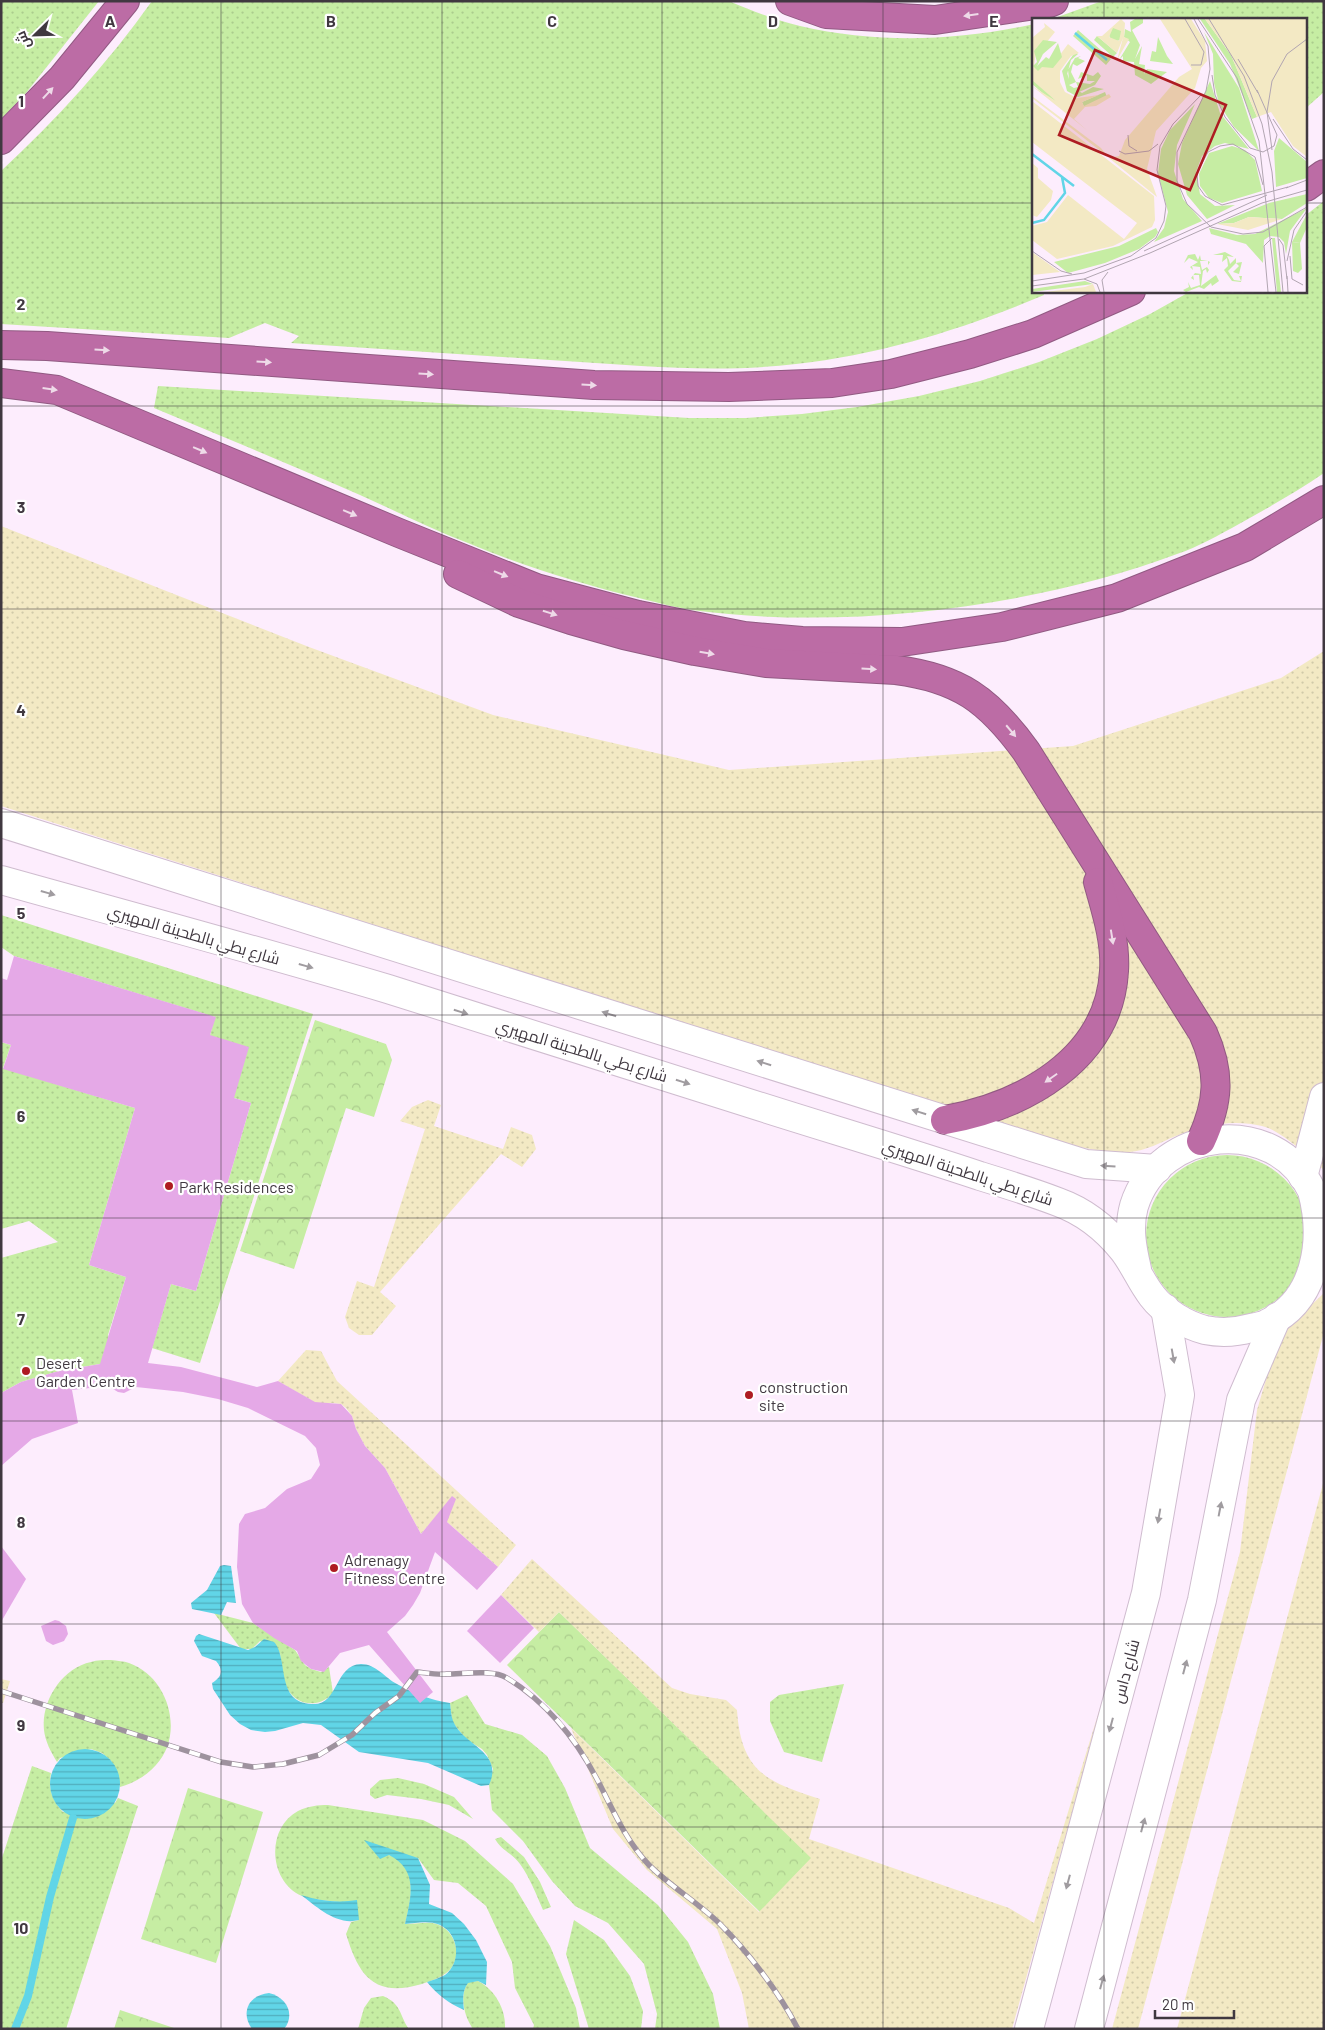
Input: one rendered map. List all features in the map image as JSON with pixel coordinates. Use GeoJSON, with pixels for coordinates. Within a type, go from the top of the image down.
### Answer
{"type":"FeatureCollection","features":[{"type":"Feature","properties":{"kind":"highway"},"geometry":{"type":"LineString","coordinates":[[1,140],[62,78],[125,1]]}},
{"type":"Feature","properties":{"kind":"highway"},"geometry":{"type":"LineString","coordinates":[[790,1],[826,14],[935,20],[1049,4],[1054,1]]}},
{"type":"Feature","properties":{"kind":"highway"},"geometry":{"type":"LineString","coordinates":[[1308,186],[1324,174]]}},
{"type":"Feature","properties":{"kind":"highway"},"geometry":{"type":"LineString","coordinates":[[1,345],[46,346],[594,385],[730,387],[832,383],[891,374],[970,354],[1033,334],[1129,292]]}},
{"type":"Feature","properties":{"kind":"highway"},"geometry":{"type":"LineString","coordinates":[[1,383],[57,390],[536,588],[638,615],[744,636],[802,641],[902,642],[1002,627],[1117,598],[1245,547],[1324,500]]}},
{"type":"Feature","properties":{"kind":"highway"},"geometry":{"type":"LineString","coordinates":[[400,533],[460,575],[489,590],[519,603],[624,635],[695,651],[766,663],[917,672],[953,684],[983,702],[1013,732],[1203,1033],[1210,1049],[1217,1082],[1215,1103],[1210,1123],[1201,1141]]}},
{"type":"Feature","properties":{"kind":"highway"},"geometry":{"type":"LineString","coordinates":[[945,1120],[969,1116],[992,1109],[1037,1088],[1072,1061],[1097,1030],[1111,992],[1114,972],[1114,951],[1111,931],[1092,856]]}},
{"type":"Feature","properties":{"kind":"street"},"geometry":{"type":"LineString","coordinates":[[1,823],[1086,1164],[1157,1169]]}},
{"type":"Feature","properties":{"kind":"street","name":"شارع بطي بالطحينة المهيري"},"geometry":{"type":"LineString","coordinates":[[1,880],[386,989],[929,1159],[1062,1203],[1092,1220],[1105,1231],[1122,1249],[1153,1297],[1177,1318],[1206,1330],[1237,1332],[1268,1323],[1294,1305],[1313,1280],[1323,1250],[1322,1218],[1311,1188],[1291,1163],[1264,1146],[1233,1138],[1201,1141]]}},
{"type":"Feature","properties":{"kind":"street"},"geometry":{"type":"LineString","coordinates":[[1303,1178],[1324,1097]]}},
{"type":"Feature","properties":{"kind":"street"},"geometry":{"type":"LineString","coordinates":[[1136,1269],[1130,1238],[1134,1206],[1149,1177],[1157,1169],[1172,1155],[1201,1141]]}},
{"type":"Feature","properties":{"kind":"street","name":"شارع داس"},"geometry":{"type":"LineString","coordinates":[[1029,2029],[1146,1593],[1180,1395],[1165,1308]]}},
{"type":"Feature","properties":{"kind":"street"},"geometry":{"type":"LineString","coordinates":[[1089,2029],[1202,1600],[1241,1400],[1276,1317]]}},
{"type":"Feature","properties":{"kind":"green space"},"geometry":{"type":"Polygon","coordinates":[[[1,1],[99,1],[26,93],[1,119],[1,1]]]}},
{"type":"Feature","properties":{"kind":"green space"},"geometry":{"type":"Polygon","coordinates":[[[152,1],[729,1],[764,15],[800,26],[859,36],[888,38],[947,37],[1005,30],[1032,24],[1032,292],[1043,292],[1044,295],[984,319],[892,347],[828,360],[738,368],[641,366],[291,343],[299,336],[265,323],[229,338],[1,324],[1,171],[81,90],[152,1]]]}},
{"type":"Feature","properties":{"kind":"green space"},"geometry":{"type":"Polygon","coordinates":[[[1102,1],[1324,1],[1324,92],[1308,106],[1308,18],[1055,18],[1102,1]]]}},
{"type":"Feature","properties":{"kind":"green space"},"geometry":{"type":"Polygon","coordinates":[[[1324,201],[1324,473],[1250,518],[1185,551],[1122,572],[1064,588],[1003,600],[941,610],[818,618],[757,616],[700,611],[670,606],[574,581],[489,551],[154,408],[158,386],[689,418],[746,418],[802,414],[857,407],[919,396],[980,381],[1039,362],[1097,339],[1150,314],[1189,292],[1308,292],[1308,213],[1324,201]]]}},
{"type":"Feature","properties":{"kind":"green space"},"geometry":{"type":"Polygon","coordinates":[[[1,915],[313,1014],[200,1363],[152,1348],[171,1284],[196,1291],[251,1103],[234,1098],[210,1035],[215,1017],[14,956],[1,947],[1,915]]]}},
{"type":"Feature","properties":{"kind":"green space"},"geometry":{"type":"Polygon","coordinates":[[[315,1020],[386,1044],[392,1060],[374,1117],[346,1108],[294,1269],[240,1251],[315,1020]]]}},
{"type":"Feature","properties":{"kind":"green space"},"geometry":{"type":"Polygon","coordinates":[[[1,1042],[11,1045],[3,1068],[135,1108],[89,1265],[126,1277],[108,1335],[115,1355],[106,1363],[59,1371],[21,1382],[1,1393],[1,1258],[58,1242],[29,1221],[1,1229],[1,1042]]]}},
{"type":"Feature","properties":{"kind":"green space"},"geometry":{"type":"Polygon","coordinates":[[[1227,1155],[1243,1157],[1258,1162],[1272,1169],[1284,1179],[1294,1191],[1301,1205],[1306,1220],[1308,1236],[1306,1252],[1301,1267],[1294,1281],[1284,1293],[1272,1303],[1258,1310],[1243,1315],[1227,1317],[1211,1315],[1196,1310],[1182,1303],[1170,1293],[1160,1281],[1153,1267],[1148,1252],[1146,1236],[1148,1220],[1153,1205],[1160,1191],[1170,1179],[1182,1169],[1196,1162],[1211,1157],[1227,1155]]]}},
{"type":"Feature","properties":{"kind":"green space"},"geometry":{"type":"Polygon","coordinates":[[[559,1612],[812,1858],[760,1912],[507,1665],[559,1612]]]}},
{"type":"Feature","properties":{"kind":"green space"},"geometry":{"type":"Polygon","coordinates":[[[214,1613],[253,1623],[295,1650],[305,1665],[311,1669],[321,1672],[329,1667],[333,1693],[328,1698],[315,1703],[303,1702],[297,1699],[291,1694],[285,1684],[280,1653],[260,1641],[252,1649],[241,1649],[214,1613]]]}},
{"type":"Feature","properties":{"kind":"green space"},"geometry":{"type":"Polygon","coordinates":[[[111,1660],[129,1663],[143,1670],[154,1680],[163,1693],[171,1723],[170,1738],[165,1752],[156,1765],[140,1779],[120,1787],[111,1761],[102,1753],[91,1749],[60,1758],[57,1762],[47,1742],[44,1730],[46,1708],[50,1697],[63,1679],[81,1665],[111,1660]]]}},
{"type":"Feature","properties":{"kind":"green space"},"geometry":{"type":"Polygon","coordinates":[[[844,1684],[822,1762],[784,1752],[770,1721],[770,1702],[779,1695],[844,1684]]]}},
{"type":"Feature","properties":{"kind":"green space"},"geometry":{"type":"Polygon","coordinates":[[[467,1695],[485,1724],[522,1735],[547,1756],[565,1788],[590,1848],[658,1905],[688,1942],[713,1994],[720,2029],[655,2029],[657,2014],[644,1964],[608,1923],[575,1906],[552,1881],[523,1841],[492,1810],[489,1785],[493,1769],[487,1755],[482,1749],[467,1740],[452,1721],[450,1703],[467,1695]]]}},
{"type":"Feature","properties":{"kind":"green space"},"geometry":{"type":"Polygon","coordinates":[[[32,1766],[51,1773],[50,1784],[52,1794],[63,1812],[115,1803],[118,1798],[138,1806],[66,2029],[1,2029],[1,1861],[32,1766]]]}},
{"type":"Feature","properties":{"kind":"green space"},"geometry":{"type":"Polygon","coordinates":[[[398,1778],[424,1784],[454,1797],[473,1819],[449,1805],[387,1795],[375,1799],[370,1795],[370,1789],[380,1780],[398,1778]]]}},
{"type":"Feature","properties":{"kind":"green space"},"geometry":{"type":"Polygon","coordinates":[[[188,1788],[263,1812],[216,1963],[141,1939],[188,1788]]]}},
{"type":"Feature","properties":{"kind":"green space"},"geometry":{"type":"Polygon","coordinates":[[[328,1805],[423,1820],[465,1841],[513,1884],[550,1946],[576,2008],[580,2029],[533,2029],[534,2025],[515,1988],[512,1962],[486,1906],[458,1883],[434,1880],[418,1858],[389,1855],[402,1862],[410,1877],[411,1893],[405,1924],[432,1923],[445,1929],[454,1940],[456,1946],[455,1960],[452,1967],[446,1973],[422,1984],[405,1988],[392,1988],[371,1980],[357,1962],[346,1934],[351,1922],[359,1920],[343,1903],[307,1898],[291,1889],[277,1867],[276,1841],[280,1829],[288,1819],[298,1811],[306,1808],[328,1805]]]}},
{"type":"Feature","properties":{"kind":"green space"},"geometry":{"type":"Polygon","coordinates":[[[501,1837],[524,1857],[540,1882],[551,1907],[543,1910],[530,1880],[520,1864],[495,1839],[501,1837]]]}},
{"type":"Feature","properties":{"kind":"green space"},"geometry":{"type":"Polygon","coordinates":[[[574,1920],[604,1940],[630,1976],[643,2011],[641,2029],[589,2029],[566,1954],[574,1920]]]}},
{"type":"Feature","properties":{"kind":"green space"},"geometry":{"type":"Polygon","coordinates":[[[478,1981],[490,1989],[498,2001],[504,2014],[505,2029],[473,2029],[470,2024],[465,2012],[464,1993],[468,1982],[478,1981]]]}},
{"type":"Feature","properties":{"kind":"green space"},"geometry":{"type":"Polygon","coordinates":[[[383,1996],[397,2006],[409,2029],[358,2029],[364,2008],[371,1998],[383,1996]]]}},
{"type":"Feature","properties":{"kind":"green space"},"geometry":{"type":"Polygon","coordinates":[[[120,2010],[177,2029],[114,2029],[120,2010]]]}},
{"type":"Feature","properties":{"kind":"sand"},"geometry":{"type":"Polygon","coordinates":[[[1,526],[309,647],[493,715],[729,770],[1073,746],[1281,678],[1324,651],[1324,1170],[1277,1133],[1262,1126],[1251,1124],[1229,1123],[1207,1126],[1186,1132],[1147,1148],[1129,1152],[1101,1151],[1017,1130],[1,806],[1,526]]]}},
{"type":"Feature","properties":{"kind":"sand"},"geometry":{"type":"Polygon","coordinates":[[[428,1100],[441,1105],[434,1126],[503,1149],[511,1127],[532,1135],[536,1149],[522,1167],[501,1154],[380,1292],[396,1306],[372,1335],[359,1335],[349,1328],[345,1317],[357,1281],[374,1287],[425,1129],[400,1121],[412,1107],[428,1100]]]}},
{"type":"Feature","properties":{"kind":"sand"},"geometry":{"type":"Polygon","coordinates":[[[1324,1293],[1324,1332],[1138,2029],[1112,2029],[1240,1552],[1257,1410],[1270,1366],[1284,1331],[1324,1293]]]}},
{"type":"Feature","properties":{"kind":"sand"},"geometry":{"type":"Polygon","coordinates":[[[306,1350],[321,1351],[337,1381],[516,1545],[498,1567],[438,1514],[421,1534],[385,1468],[365,1446],[352,1416],[346,1408],[341,1404],[332,1403],[319,1405],[278,1381],[306,1350]]]}},
{"type":"Feature","properties":{"kind":"sand"},"geometry":{"type":"Polygon","coordinates":[[[1324,1480],[1324,2029],[1177,2029],[1324,1480]]]}},
{"type":"Feature","properties":{"kind":"sand"},"geometry":{"type":"Polygon","coordinates":[[[532,1559],[672,1688],[690,1694],[726,1700],[737,1710],[744,1748],[751,1761],[760,1771],[785,1787],[820,1799],[809,1839],[1009,1908],[1034,1923],[1111,1672],[1012,2029],[749,2029],[742,1993],[717,1929],[647,1870],[613,1829],[571,1728],[759,1912],[811,1858],[559,1612],[539,1632],[501,1595],[532,1559]]]}},
{"type":"Feature","properties":{"kind":"sand"},"geometry":{"type":"Polygon","coordinates":[[[1,1679],[10,1681],[3,1703],[1,1703],[1,1679]]]}},
{"type":"Feature","properties":{"kind":"water"},"geometry":{"type":"Polygon","coordinates":[[[220,1566],[231,1566],[236,1603],[227,1602],[221,1615],[192,1609],[191,1603],[207,1590],[220,1566]]]}},
{"type":"Feature","properties":{"kind":"water"},"geometry":{"type":"Polygon","coordinates":[[[199,1634],[248,1650],[264,1639],[274,1642],[281,1658],[288,1688],[300,1702],[321,1703],[327,1699],[346,1671],[352,1666],[361,1664],[371,1666],[403,1688],[416,1694],[450,1703],[453,1721],[459,1731],[481,1750],[491,1765],[492,1774],[489,1785],[481,1786],[428,1763],[359,1752],[321,1725],[303,1723],[275,1731],[251,1730],[240,1724],[230,1715],[213,1689],[212,1683],[220,1676],[221,1670],[216,1661],[202,1656],[194,1641],[199,1634]]]}},
{"type":"Feature","properties":{"kind":"water"},"geometry":{"type":"Polygon","coordinates":[[[92,1749],[105,1755],[114,1764],[118,1770],[120,1784],[118,1798],[110,1809],[99,1817],[78,1819],[71,1817],[60,1809],[52,1798],[50,1777],[52,1770],[60,1759],[71,1751],[92,1749]]]}},
{"type":"Feature","properties":{"kind":"water"},"geometry":{"type":"Polygon","coordinates":[[[364,1840],[418,1858],[430,1885],[429,1904],[452,1913],[464,1924],[476,1940],[487,1962],[486,1985],[478,1981],[468,1983],[464,1992],[464,2010],[453,2005],[427,1982],[445,1975],[454,1963],[456,1948],[451,1935],[446,1929],[436,1923],[405,1924],[410,1885],[405,1868],[399,1861],[389,1855],[380,1859],[364,1840]]]}},
{"type":"Feature","properties":{"kind":"water"},"geometry":{"type":"Polygon","coordinates":[[[301,1895],[329,1901],[357,1900],[359,1920],[351,1921],[335,1918],[301,1895]]]}},
{"type":"Feature","properties":{"kind":"water"},"geometry":{"type":"Polygon","coordinates":[[[269,1993],[280,1998],[287,2007],[289,2018],[287,2023],[284,2029],[252,2029],[248,2023],[248,2005],[256,1997],[269,1993]]]}},
{"type":"Feature","properties":{"kind":"building"},"geometry":{"type":"Polygon","coordinates":[[[14,956],[216,1017],[210,1035],[249,1047],[234,1098],[251,1103],[196,1291],[171,1284],[148,1363],[181,1367],[257,1387],[278,1381],[315,1402],[341,1404],[352,1416],[365,1446],[385,1468],[421,1534],[452,1496],[456,1499],[447,1522],[498,1567],[477,1590],[435,1552],[420,1593],[413,1605],[405,1616],[387,1632],[433,1692],[420,1703],[369,1645],[340,1653],[324,1672],[311,1669],[301,1661],[297,1651],[253,1623],[242,1604],[237,1567],[239,1524],[245,1514],[265,1508],[287,1489],[311,1479],[320,1465],[316,1448],[305,1436],[248,1408],[218,1399],[183,1392],[136,1387],[124,1393],[108,1386],[72,1390],[78,1423],[32,1439],[1,1466],[1,1393],[21,1382],[59,1371],[100,1364],[126,1277],[89,1265],[135,1108],[3,1069],[11,1045],[1,1042],[1,978],[7,980],[14,956]]]}},
{"type":"Feature","properties":{"kind":"building"},"geometry":{"type":"Polygon","coordinates":[[[1,1546],[26,1579],[1,1622],[1,1546]]]}},
{"type":"Feature","properties":{"kind":"building"},"geometry":{"type":"Polygon","coordinates":[[[501,1595],[534,1628],[500,1663],[467,1631],[501,1595]]]}},
{"type":"Feature","properties":{"kind":"building"},"geometry":{"type":"Polygon","coordinates":[[[55,1620],[66,1626],[68,1634],[64,1641],[53,1645],[46,1641],[41,1626],[55,1620]]]}},
{"type":"Feature","properties":{"kind":"waterway"},"geometry":{"type":"LineString","coordinates":[[15,2029],[28,1996],[50,1897],[73,1818]]}},
{"type":"Feature","properties":{"kind":"railway"},"geometry":{"type":"LineString","coordinates":[[1,1691],[221,1762],[253,1767],[283,1764],[319,1755],[352,1735],[375,1713],[399,1696],[417,1672],[501,1675],[522,1688],[560,1723],[598,1781],[633,1846],[657,1873],[711,1915],[730,1934],[772,1987],[798,2029]]}},
{"type":"Feature","properties":{"kind":"place","name":"Park Residences"},"geometry":{"type":"Point","coordinates":[169,1186]}},
{"type":"Feature","properties":{"kind":"place","name":"Desert Garden Centre"},"geometry":{"type":"Point","coordinates":[26,1371]}},
{"type":"Feature","properties":{"kind":"place","name":"construction site"},"geometry":{"type":"Point","coordinates":[749,1395]}},
{"type":"Feature","properties":{"kind":"place","name":"Adrenagy Fitness Centre"},"geometry":{"type":"Point","coordinates":[334,1568]}}]}
